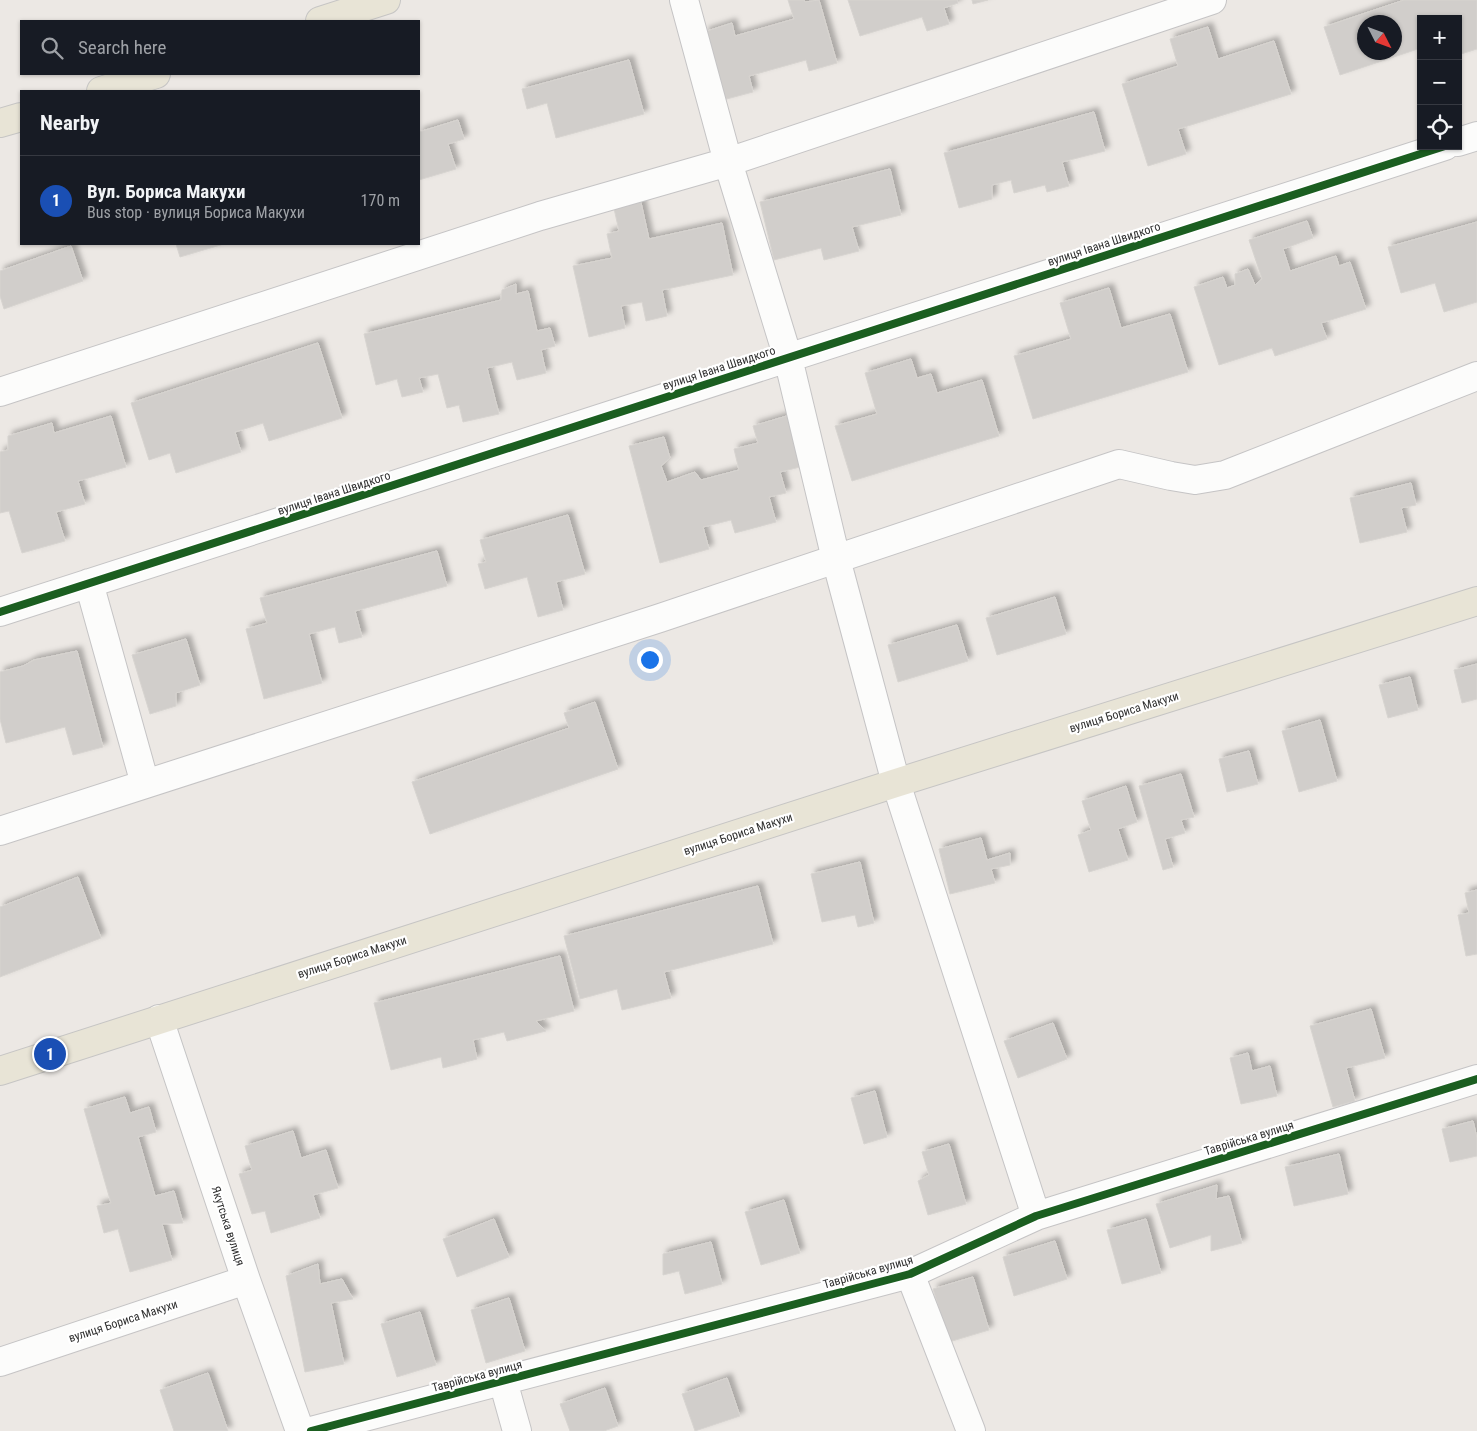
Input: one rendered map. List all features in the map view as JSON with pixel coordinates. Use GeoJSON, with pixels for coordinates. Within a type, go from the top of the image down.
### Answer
{"type":"FeatureCollection","features":[{"type":"Feature","properties":{"kind":"main road"},"geometry":{"type":"LineString","coordinates":[[323,20],[386,0]]}},
{"type":"Feature","properties":{"kind":"main road"},"geometry":{"type":"LineString","coordinates":[[104,90],[153,75]]}},
{"type":"Feature","properties":{"kind":"main road"},"geometry":{"type":"LineString","coordinates":[[0,124],[20,117]]}},
{"type":"Feature","properties":{"kind":"main road","name":"вулиця Бориса Макухи"},"geometry":{"type":"LineString","coordinates":[[0,1071],[896,783],[1477,601]]}},
{"type":"Feature","properties":{"kind":"street"},"geometry":{"type":"LineString","coordinates":[[684,0],[728,162],[788,358],[836,559],[896,783],[1036,1216]]}},
{"type":"Feature","properties":{"kind":"street"},"geometry":{"type":"LineString","coordinates":[[0,392],[540,216],[728,162],[1212,0]]}},
{"type":"Feature","properties":{"kind":"street"},"geometry":{"type":"LineString","coordinates":[[1462,141],[1477,136]]}},
{"type":"Feature","properties":{"kind":"street","name":"вулиця Івана Швидкого"},"geometry":{"type":"LineString","coordinates":[[0,612],[1433,150]]}},
{"type":"Feature","properties":{"kind":"street"},"geometry":{"type":"LineString","coordinates":[[0,831],[660,618],[1119,464],[1195,480],[1226,475],[1477,376]]}},
{"type":"Feature","properties":{"kind":"street"},"geometry":{"type":"LineString","coordinates":[[89,583],[145,784]]}},
{"type":"Feature","properties":{"kind":"street","name":"Якутська вулиця"},"geometry":{"type":"LineString","coordinates":[[159,1019],[246,1280],[300,1431]]}},
{"type":"Feature","properties":{"kind":"street","name":"Таврійська вулиця"},"geometry":{"type":"LineString","coordinates":[[311,1431],[910,1274],[1036,1216],[1477,1079]]}},
{"type":"Feature","properties":{"kind":"street"},"geometry":{"type":"LineString","coordinates":[[910,1274],[971,1431]]}},
{"type":"Feature","properties":{"kind":"street","name":"вулиця Бориса Макухи"},"geometry":{"type":"LineString","coordinates":[[0,1362],[246,1280]]}},
{"type":"Feature","properties":{"kind":"street"},"geometry":{"type":"LineString","coordinates":[[503,1381],[517,1431]]}},
{"type":"Feature","properties":{"kind":"building"},"geometry":{"type":"Polygon","coordinates":[[[788,0],[804,0],[805,2],[819,0],[837,63],[809,71],[806,60],[749,76],[753,92],[723,100],[704,32],[732,23],[735,36],[794,19],[788,0]]]}},
{"type":"Feature","properties":{"kind":"building"},"geometry":{"type":"Polygon","coordinates":[[[848,0],[957,0],[958,3],[944,8],[949,24],[927,31],[922,17],[860,36],[848,0]]]}},
{"type":"Feature","properties":{"kind":"building"},"geometry":{"type":"Polygon","coordinates":[[[972,0],[988,0],[973,4],[972,0]]]}},
{"type":"Feature","properties":{"kind":"building"},"geometry":{"type":"Polygon","coordinates":[[[1404,0],[1477,0],[1477,49],[1462,54],[1462,15],[1417,15],[1417,49],[1402,54],[1402,15],[1360,15],[1404,0]]]}},
{"type":"Feature","properties":{"kind":"building"},"geometry":{"type":"Polygon","coordinates":[[[1357,16],[1357,60],[1385,60],[1340,75],[1324,27],[1357,16]]]}},
{"type":"Feature","properties":{"kind":"building"},"geometry":{"type":"Polygon","coordinates":[[[1208,27],[1218,59],[1274,41],[1291,94],[1178,129],[1186,154],[1148,166],[1122,84],[1178,66],[1170,39],[1208,27]]]}},
{"type":"Feature","properties":{"kind":"building"},"geometry":{"type":"Polygon","coordinates":[[[629,60],[644,114],[556,138],[547,103],[527,109],[522,89],[629,60]]]}},
{"type":"Feature","properties":{"kind":"building"},"geometry":{"type":"Polygon","coordinates":[[[1094,112],[1105,151],[1062,162],[1069,186],[1047,192],[1045,185],[1014,193],[1011,180],[992,185],[992,199],[959,208],[944,153],[1094,112]]]}},
{"type":"Feature","properties":{"kind":"building"},"geometry":{"type":"Polygon","coordinates":[[[458,120],[464,139],[448,144],[456,169],[420,180],[420,132],[458,120]]]}},
{"type":"Feature","properties":{"kind":"building"},"geometry":{"type":"Polygon","coordinates":[[[890,169],[901,215],[852,227],[859,251],[824,260],[821,248],[774,260],[760,202],[890,169]]]}},
{"type":"Feature","properties":{"kind":"building"},"geometry":{"type":"Polygon","coordinates":[[[640,198],[649,239],[722,223],[733,275],[662,290],[667,316],[646,321],[642,302],[621,306],[625,328],[589,337],[573,266],[612,258],[607,234],[619,231],[613,204],[640,198]]]}},
{"type":"Feature","properties":{"kind":"building"},"geometry":{"type":"Polygon","coordinates":[[[1307,221],[1313,238],[1283,249],[1290,271],[1336,256],[1339,266],[1350,262],[1366,309],[1321,323],[1327,339],[1275,356],[1272,348],[1219,365],[1194,287],[1223,277],[1227,288],[1235,285],[1235,274],[1248,269],[1255,285],[1262,279],[1249,240],[1307,221]]]}},
{"type":"Feature","properties":{"kind":"building"},"geometry":{"type":"Polygon","coordinates":[[[1477,222],[1477,302],[1444,312],[1435,283],[1401,293],[1388,247],[1477,222]]]}},
{"type":"Feature","properties":{"kind":"building"},"geometry":{"type":"Polygon","coordinates":[[[176,245],[221,245],[180,257],[176,245]]]}},
{"type":"Feature","properties":{"kind":"building"},"geometry":{"type":"Polygon","coordinates":[[[71,246],[83,281],[4,309],[0,296],[0,271],[71,246]]]}},
{"type":"Feature","properties":{"kind":"building"},"geometry":{"type":"Polygon","coordinates":[[[516,284],[516,294],[528,291],[537,331],[550,328],[555,346],[541,350],[546,373],[517,380],[512,362],[487,368],[499,414],[463,422],[459,405],[447,408],[438,374],[419,378],[423,392],[402,397],[397,379],[376,385],[364,334],[501,300],[502,290],[516,284]]]}},
{"type":"Feature","properties":{"kind":"building"},"geometry":{"type":"Polygon","coordinates":[[[1109,288],[1121,328],[1170,314],[1188,372],[1033,419],[1014,356],[1071,339],[1060,303],[1109,288]]]}},
{"type":"Feature","properties":{"kind":"building"},"geometry":{"type":"Polygon","coordinates":[[[318,343],[342,418],[269,441],[263,423],[235,432],[241,452],[176,473],[170,453],[149,460],[131,403],[318,343]]]}},
{"type":"Feature","properties":{"kind":"building"},"geometry":{"type":"Polygon","coordinates":[[[911,359],[917,378],[931,374],[937,393],[982,380],[999,436],[852,481],[835,426],[877,414],[865,373],[911,359]]]}},
{"type":"Feature","properties":{"kind":"building"},"geometry":{"type":"Polygon","coordinates":[[[790,415],[804,466],[780,472],[786,493],[769,497],[776,522],[735,533],[731,520],[703,527],[709,549],[660,563],[629,446],[664,437],[670,458],[661,466],[667,482],[695,472],[701,480],[739,470],[734,449],[758,443],[753,426],[790,415]]]}},
{"type":"Feature","properties":{"kind":"building"},"geometry":{"type":"Polygon","coordinates":[[[111,416],[126,467],[78,481],[85,504],[56,512],[65,541],[22,553],[9,511],[0,513],[0,452],[8,450],[8,436],[52,423],[54,433],[111,416]]]}},
{"type":"Feature","properties":{"kind":"building"},"geometry":{"type":"Polygon","coordinates":[[[1411,483],[1416,505],[1401,508],[1407,532],[1360,543],[1350,498],[1411,483]]]}},
{"type":"Feature","properties":{"kind":"building"},"geometry":{"type":"Polygon","coordinates":[[[568,515],[585,574],[556,582],[563,610],[538,617],[527,577],[485,589],[478,564],[486,562],[480,540],[568,515]]]}},
{"type":"Feature","properties":{"kind":"building"},"geometry":{"type":"Polygon","coordinates":[[[437,551],[447,586],[355,611],[362,637],[339,643],[335,627],[309,634],[322,683],[264,699],[246,629],[267,623],[260,598],[437,551]]]}},
{"type":"Feature","properties":{"kind":"building"},"geometry":{"type":"Polygon","coordinates":[[[1055,597],[1066,634],[997,655],[986,618],[1055,597]]]}},
{"type":"Feature","properties":{"kind":"building"},"geometry":{"type":"Polygon","coordinates":[[[957,625],[968,661],[898,682],[888,645],[957,625]]]}},
{"type":"Feature","properties":{"kind":"building"},"geometry":{"type":"Polygon","coordinates":[[[186,639],[200,685],[176,693],[176,706],[150,714],[132,655],[186,639]]]}},
{"type":"Feature","properties":{"kind":"building"},"geometry":{"type":"Polygon","coordinates":[[[77,651],[103,747],[73,755],[65,727],[6,743],[0,719],[0,672],[23,666],[34,660],[77,651]]]}},
{"type":"Feature","properties":{"kind":"building"},"geometry":{"type":"Polygon","coordinates":[[[1477,664],[1477,699],[1462,703],[1454,670],[1477,664]]]}},
{"type":"Feature","properties":{"kind":"building"},"geometry":{"type":"Polygon","coordinates":[[[1410,677],[1418,710],[1388,718],[1379,685],[1410,677]]]}},
{"type":"Feature","properties":{"kind":"building"},"geometry":{"type":"Polygon","coordinates":[[[595,702],[618,769],[430,834],[412,782],[569,728],[564,713],[595,702]]]}},
{"type":"Feature","properties":{"kind":"building"},"geometry":{"type":"Polygon","coordinates":[[[1320,720],[1337,781],[1299,792],[1282,731],[1320,720]]]}},
{"type":"Feature","properties":{"kind":"building"},"geometry":{"type":"Polygon","coordinates":[[[1249,751],[1258,784],[1227,792],[1219,759],[1249,751]]]}},
{"type":"Feature","properties":{"kind":"building"},"geometry":{"type":"Polygon","coordinates":[[[1181,774],[1194,817],[1181,820],[1185,833],[1165,839],[1173,867],[1163,870],[1139,786],[1181,774]]]}},
{"type":"Feature","properties":{"kind":"building"},"geometry":{"type":"Polygon","coordinates":[[[1126,786],[1137,822],[1118,829],[1128,860],[1089,872],[1078,835],[1091,830],[1082,801],[1126,786]]]}},
{"type":"Feature","properties":{"kind":"building"},"geometry":{"type":"Polygon","coordinates":[[[981,838],[987,860],[1010,853],[1010,865],[991,869],[995,883],[950,894],[939,849],[981,838]]]}},
{"type":"Feature","properties":{"kind":"building"},"geometry":{"type":"Polygon","coordinates":[[[860,862],[874,923],[858,927],[855,915],[822,922],[811,874],[860,862]]]}},
{"type":"Feature","properties":{"kind":"building"},"geometry":{"type":"Polygon","coordinates":[[[78,877],[101,938],[0,977],[0,907],[78,877]]]}},
{"type":"Feature","properties":{"kind":"building"},"geometry":{"type":"Polygon","coordinates":[[[758,886],[773,944],[664,972],[671,998],[622,1010],[617,989],[580,999],[564,936],[758,886]]]}},
{"type":"Feature","properties":{"kind":"building"},"geometry":{"type":"Polygon","coordinates":[[[1477,890],[1477,954],[1466,956],[1458,915],[1469,913],[1465,893],[1477,890]]]}},
{"type":"Feature","properties":{"kind":"building"},"geometry":{"type":"Polygon","coordinates":[[[560,956],[574,1011],[536,1021],[546,1031],[507,1041],[504,1032],[473,1040],[477,1059],[443,1068],[441,1057],[391,1070],[374,1003],[560,956]]]}},
{"type":"Feature","properties":{"kind":"building"},"geometry":{"type":"Polygon","coordinates":[[[1371,1009],[1385,1058],[1346,1068],[1355,1101],[1333,1107],[1310,1026],[1371,1009]]]}},
{"type":"Feature","properties":{"kind":"building"},"geometry":{"type":"Polygon","coordinates":[[[1053,1023],[1067,1059],[1018,1078],[1004,1041],[1053,1023]]]}},
{"type":"Feature","properties":{"kind":"building"},"geometry":{"type":"Polygon","coordinates":[[[1248,1053],[1252,1071],[1270,1066],[1277,1096],[1241,1104],[1230,1058],[1248,1053]]]}},
{"type":"Feature","properties":{"kind":"building"},"geometry":{"type":"Polygon","coordinates":[[[875,1091],[887,1137],[864,1144],[851,1098],[875,1091]]]}},
{"type":"Feature","properties":{"kind":"building"},"geometry":{"type":"Polygon","coordinates":[[[125,1097],[130,1113],[149,1107],[156,1132],[138,1137],[155,1196],[174,1191],[183,1223],[162,1224],[172,1260],[130,1272],[118,1229],[104,1233],[97,1206],[111,1203],[84,1109],[125,1097]]]}},
{"type":"Feature","properties":{"kind":"building"},"geometry":{"type":"Polygon","coordinates":[[[1473,1121],[1477,1138],[1477,1156],[1450,1162],[1442,1129],[1473,1121]]]}},
{"type":"Feature","properties":{"kind":"building"},"geometry":{"type":"Polygon","coordinates":[[[293,1131],[301,1158],[326,1150],[338,1188],[313,1195],[320,1218],[271,1233],[265,1211],[252,1214],[239,1174],[252,1170],[245,1146],[293,1131]]]}},
{"type":"Feature","properties":{"kind":"building"},"geometry":{"type":"Polygon","coordinates":[[[949,1144],[966,1204],[928,1215],[918,1181],[929,1175],[922,1152],[949,1144]]]}},
{"type":"Feature","properties":{"kind":"building"},"geometry":{"type":"Polygon","coordinates":[[[1339,1154],[1348,1194],[1294,1206],[1285,1167],[1339,1154]]]}},
{"type":"Feature","properties":{"kind":"building"},"geometry":{"type":"Polygon","coordinates":[[[1217,1185],[1216,1199],[1229,1196],[1242,1243],[1211,1251],[1211,1235],[1170,1248],[1156,1204],[1217,1185]]]}},
{"type":"Feature","properties":{"kind":"building"},"geometry":{"type":"Polygon","coordinates":[[[784,1200],[800,1253],[761,1265],[745,1212],[784,1200]]]}},
{"type":"Feature","properties":{"kind":"building"},"geometry":{"type":"Polygon","coordinates":[[[494,1219],[509,1257],[457,1277],[443,1239],[494,1219]]]}},
{"type":"Feature","properties":{"kind":"building"},"geometry":{"type":"Polygon","coordinates":[[[1146,1219],[1161,1273],[1122,1284],[1107,1230],[1146,1219]]]}},
{"type":"Feature","properties":{"kind":"building"},"geometry":{"type":"Polygon","coordinates":[[[1055,1241],[1067,1279],[1014,1296],[1003,1257],[1055,1241]]]}},
{"type":"Feature","properties":{"kind":"building"},"geometry":{"type":"Polygon","coordinates":[[[711,1242],[722,1284],[685,1294],[679,1271],[663,1275],[663,1254],[711,1242]]]}},
{"type":"Feature","properties":{"kind":"building"},"geometry":{"type":"Polygon","coordinates":[[[318,1264],[320,1284],[342,1279],[353,1299],[331,1303],[344,1364],[305,1372],[286,1276],[318,1264]]]}},
{"type":"Feature","properties":{"kind":"building"},"geometry":{"type":"Polygon","coordinates":[[[973,1277],[989,1330],[949,1342],[933,1289],[973,1277]]]}},
{"type":"Feature","properties":{"kind":"building"},"geometry":{"type":"Polygon","coordinates":[[[509,1298],[525,1351],[486,1363],[471,1310],[509,1298]]]}},
{"type":"Feature","properties":{"kind":"building"},"geometry":{"type":"Polygon","coordinates":[[[420,1312],[436,1365],[397,1377],[381,1324],[420,1312]]]}},
{"type":"Feature","properties":{"kind":"building"},"geometry":{"type":"Polygon","coordinates":[[[208,1373],[228,1431],[174,1431],[160,1390],[208,1373]]]}},
{"type":"Feature","properties":{"kind":"building"},"geometry":{"type":"Polygon","coordinates":[[[727,1378],[740,1416],[695,1431],[682,1394],[727,1378]]]}},
{"type":"Feature","properties":{"kind":"building"},"geometry":{"type":"Polygon","coordinates":[[[605,1388],[618,1426],[604,1431],[570,1431],[560,1404],[605,1388]]]}},
{"type":"Feature","properties":{"kind":"cycle path"},"geometry":{"type":"LineString","coordinates":[[0,612],[1433,150]]}},
{"type":"Feature","properties":{"kind":"cycle path"},"geometry":{"type":"LineString","coordinates":[[311,1431],[910,1274],[1036,1216],[1477,1079]]}},
{"type":"Feature","properties":{"kind":"place","name":"Вул. Бориса Макухи"},"geometry":{"type":"Point","coordinates":[50,1054]}}]}
